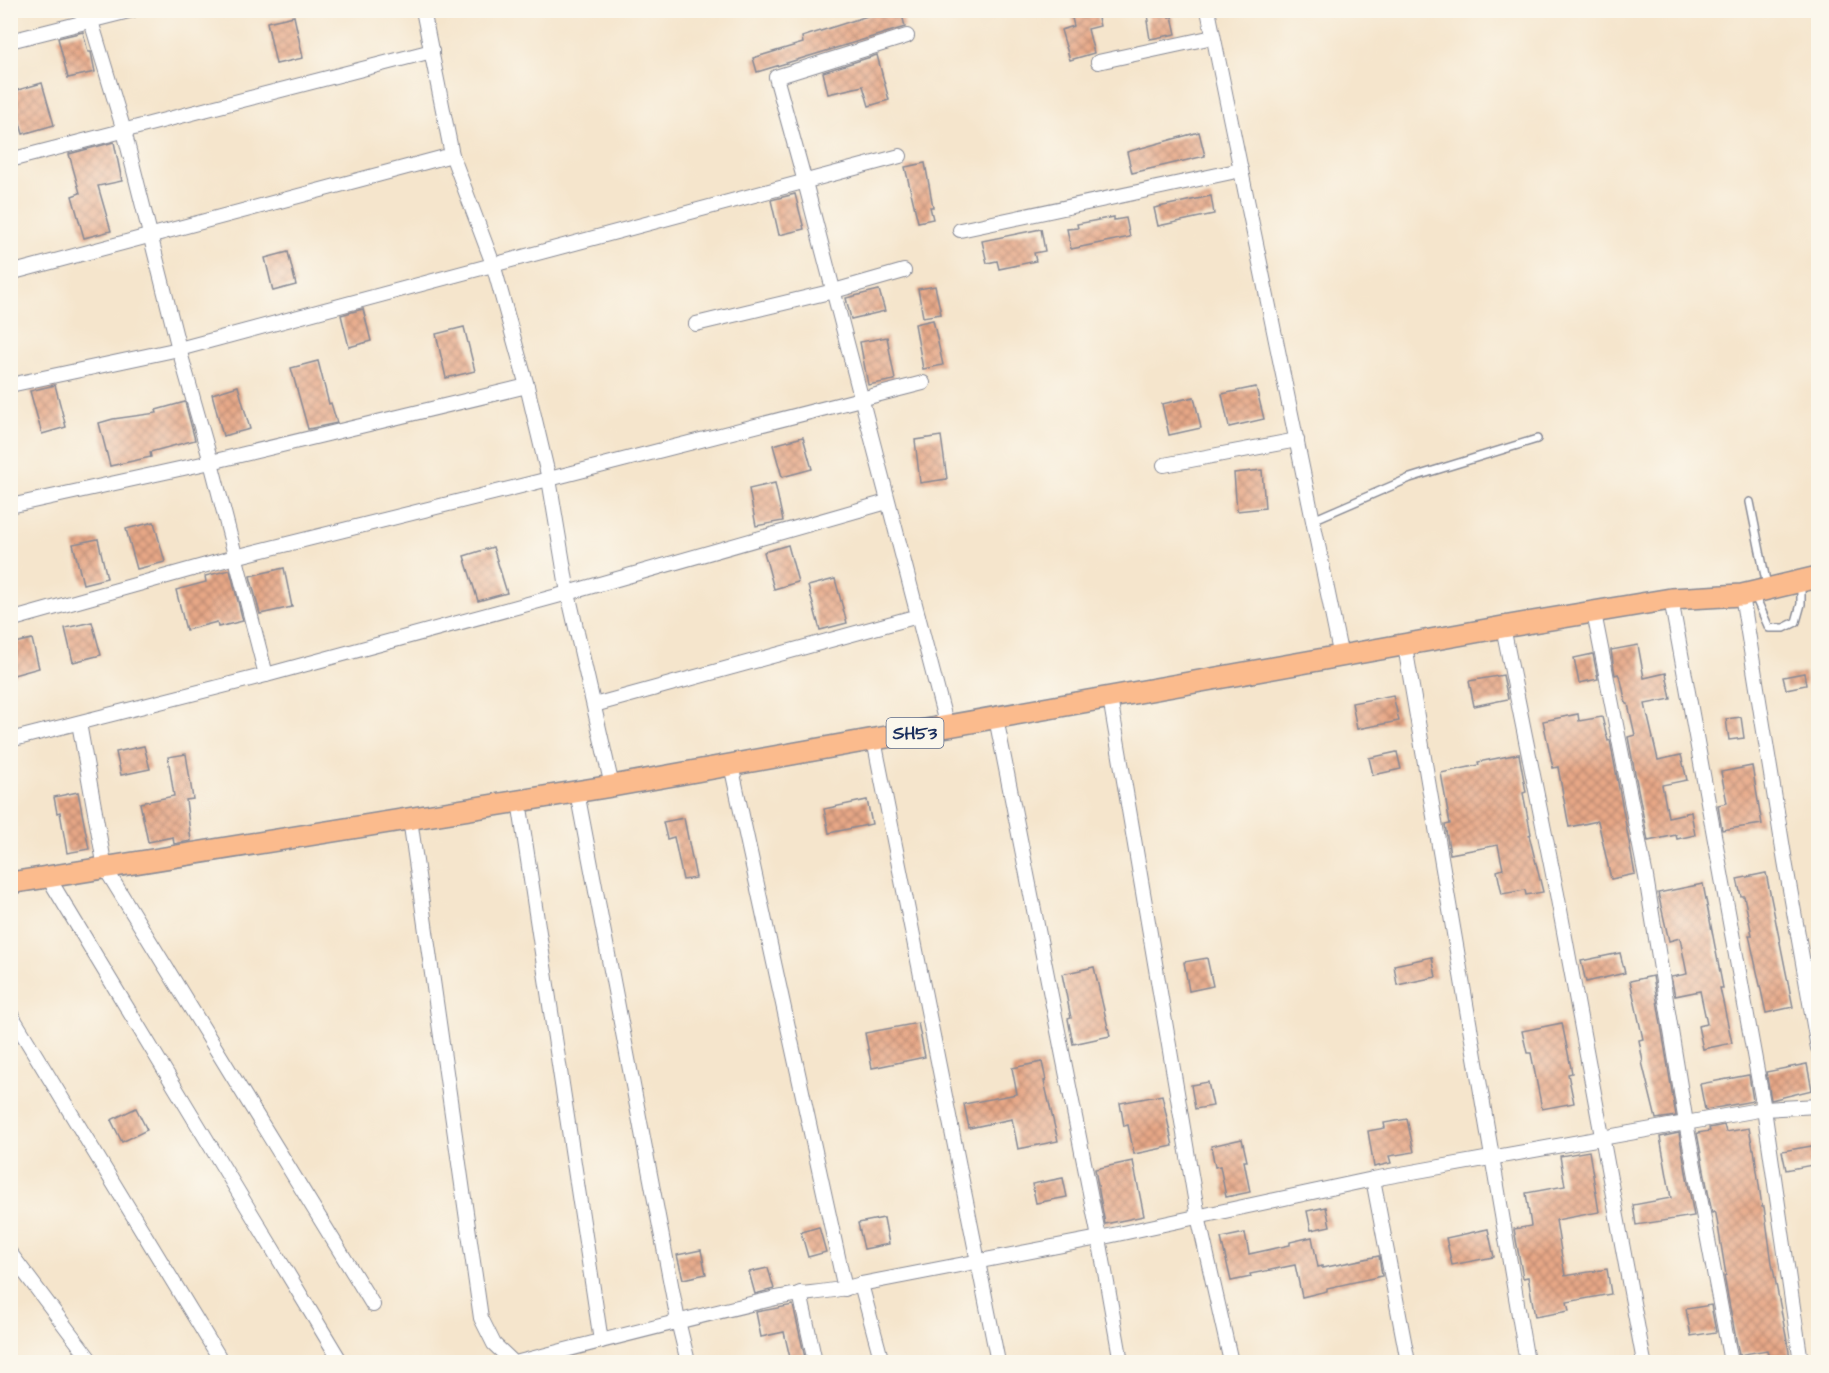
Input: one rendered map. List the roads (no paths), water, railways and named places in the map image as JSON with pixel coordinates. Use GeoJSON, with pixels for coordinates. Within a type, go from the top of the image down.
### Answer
{"type":"FeatureCollection","features":[{"type":"Feature","properties":{"kind":"main road","name":"SH53"},"geometry":{"type":"LineString","coordinates":[[10,883],[577,792],[1503,627],[1671,599],[1754,592],[1810,579]]}},
{"type":"Feature","properties":{"kind":"street"},"geometry":{"type":"LineString","coordinates":[[10,41],[133,10]]}},
{"type":"Feature","properties":{"kind":"street"},"geometry":{"type":"LineString","coordinates":[[423,10],[452,155],[493,264],[549,479],[568,593],[612,786]]}},
{"type":"Feature","properties":{"kind":"street"},"geometry":{"type":"LineString","coordinates":[[1208,10],[1341,657]]}},
{"type":"Feature","properties":{"kind":"street"},"geometry":{"type":"LineString","coordinates":[[91,21],[124,131],[179,349],[266,675]]}},
{"type":"Feature","properties":{"kind":"street"},"geometry":{"type":"LineString","coordinates":[[907,36],[776,77],[806,182],[947,727]]}},
{"type":"Feature","properties":{"kind":"street"},"geometry":{"type":"LineString","coordinates":[[1098,62],[1213,37]]}},
{"type":"Feature","properties":{"kind":"street"},"geometry":{"type":"LineString","coordinates":[[10,160],[432,51]]}},
{"type":"Feature","properties":{"kind":"street"},"geometry":{"type":"LineString","coordinates":[[10,273],[452,155]]}},
{"type":"Feature","properties":{"kind":"street"},"geometry":{"type":"LineString","coordinates":[[10,385],[179,349],[900,156]]}},
{"type":"Feature","properties":{"kind":"street"},"geometry":{"type":"LineString","coordinates":[[960,230],[1241,170]]}},
{"type":"Feature","properties":{"kind":"street"},"geometry":{"type":"LineString","coordinates":[[696,324],[834,291],[904,271]]}},
{"type":"Feature","properties":{"kind":"street"},"geometry":{"type":"LineString","coordinates":[[10,620],[235,557],[923,383]]}},
{"type":"Feature","properties":{"kind":"street"},"geometry":{"type":"LineString","coordinates":[[10,506],[211,462],[526,386]]}},
{"type":"Feature","properties":{"kind":"street"},"geometry":{"type":"LineString","coordinates":[[1164,465],[1297,440]]}},
{"type":"Feature","properties":{"kind":"street"},"geometry":{"type":"LineString","coordinates":[[10,740],[266,675],[568,593],[887,502]]}},
{"type":"Feature","properties":{"kind":"street"},"geometry":{"type":"LineString","coordinates":[[1754,592],[1816,1020],[1818,1048]]}},
{"type":"Feature","properties":{"kind":"street"},"geometry":{"type":"LineString","coordinates":[[1671,599],[1764,1109],[1801,1362]]}},
{"type":"Feature","properties":{"kind":"street"},"geometry":{"type":"LineString","coordinates":[[1594,613],[1646,877],[1686,1123],[1731,1362]]}},
{"type":"Feature","properties":{"kind":"street"},"geometry":{"type":"LineString","coordinates":[[594,705],[918,616]]}},
{"type":"Feature","properties":{"kind":"street"},"geometry":{"type":"LineString","coordinates":[[1503,627],[1557,894],[1644,1362]]}},
{"type":"Feature","properties":{"kind":"street"},"geometry":{"type":"LineString","coordinates":[[1405,646],[1527,1362]]}},
{"type":"Feature","properties":{"kind":"street"},"geometry":{"type":"LineString","coordinates":[[1110,698],[1198,1216],[1231,1362]]}},
{"type":"Feature","properties":{"kind":"street"},"geometry":{"type":"LineString","coordinates":[[996,718],[1099,1238],[1121,1362]]}},
{"type":"Feature","properties":{"kind":"street"},"geometry":{"type":"LineString","coordinates":[[79,723],[105,868],[373,1305]]}},
{"type":"Feature","properties":{"kind":"street"},"geometry":{"type":"LineString","coordinates":[[874,740],[998,1362]]}},
{"type":"Feature","properties":{"kind":"street"},"geometry":{"type":"LineString","coordinates":[[731,765],[845,1289]]}},
{"type":"Feature","properties":{"kind":"street"},"geometry":{"type":"LineString","coordinates":[[577,792],[678,1321],[688,1362]]}},
{"type":"Feature","properties":{"kind":"street"},"geometry":{"type":"LineString","coordinates":[[519,801],[601,1341]]}},
{"type":"Feature","properties":{"kind":"street"},"geometry":{"type":"LineString","coordinates":[[411,819],[481,1318],[494,1344],[513,1362]]}},
{"type":"Feature","properties":{"kind":"street"},"geometry":{"type":"LineString","coordinates":[[48,877],[340,1362]]}},
{"type":"Feature","properties":{"kind":"street"},"geometry":{"type":"LineString","coordinates":[[10,1013],[222,1362]]}},
{"type":"Feature","properties":{"kind":"street"},"geometry":{"type":"LineString","coordinates":[[519,1362],[678,1321],[800,1293],[845,1289],[977,1260],[1099,1238],[1373,1179],[1764,1109],[1818,1106]]}},
{"type":"Feature","properties":{"kind":"street"},"geometry":{"type":"LineString","coordinates":[[1373,1179],[1408,1362]]}},
{"type":"Feature","properties":{"kind":"street"},"geometry":{"type":"LineString","coordinates":[[10,1253],[92,1362]]}},
{"type":"Feature","properties":{"kind":"street"},"geometry":{"type":"LineString","coordinates":[[861,1284],[882,1362]]}},
{"type":"Feature","properties":{"kind":"street"},"geometry":{"type":"LineString","coordinates":[[800,1293],[815,1362]]}},
{"type":"Feature","properties":{"kind":"lane"},"geometry":{"type":"LineString","coordinates":[[1313,520],[1410,478],[1537,439]]}},
{"type":"Feature","properties":{"kind":"lane"},"geometry":{"type":"LineString","coordinates":[[1750,502],[1754,592],[1769,628],[1784,628],[1796,622],[1810,579]]}}]}
